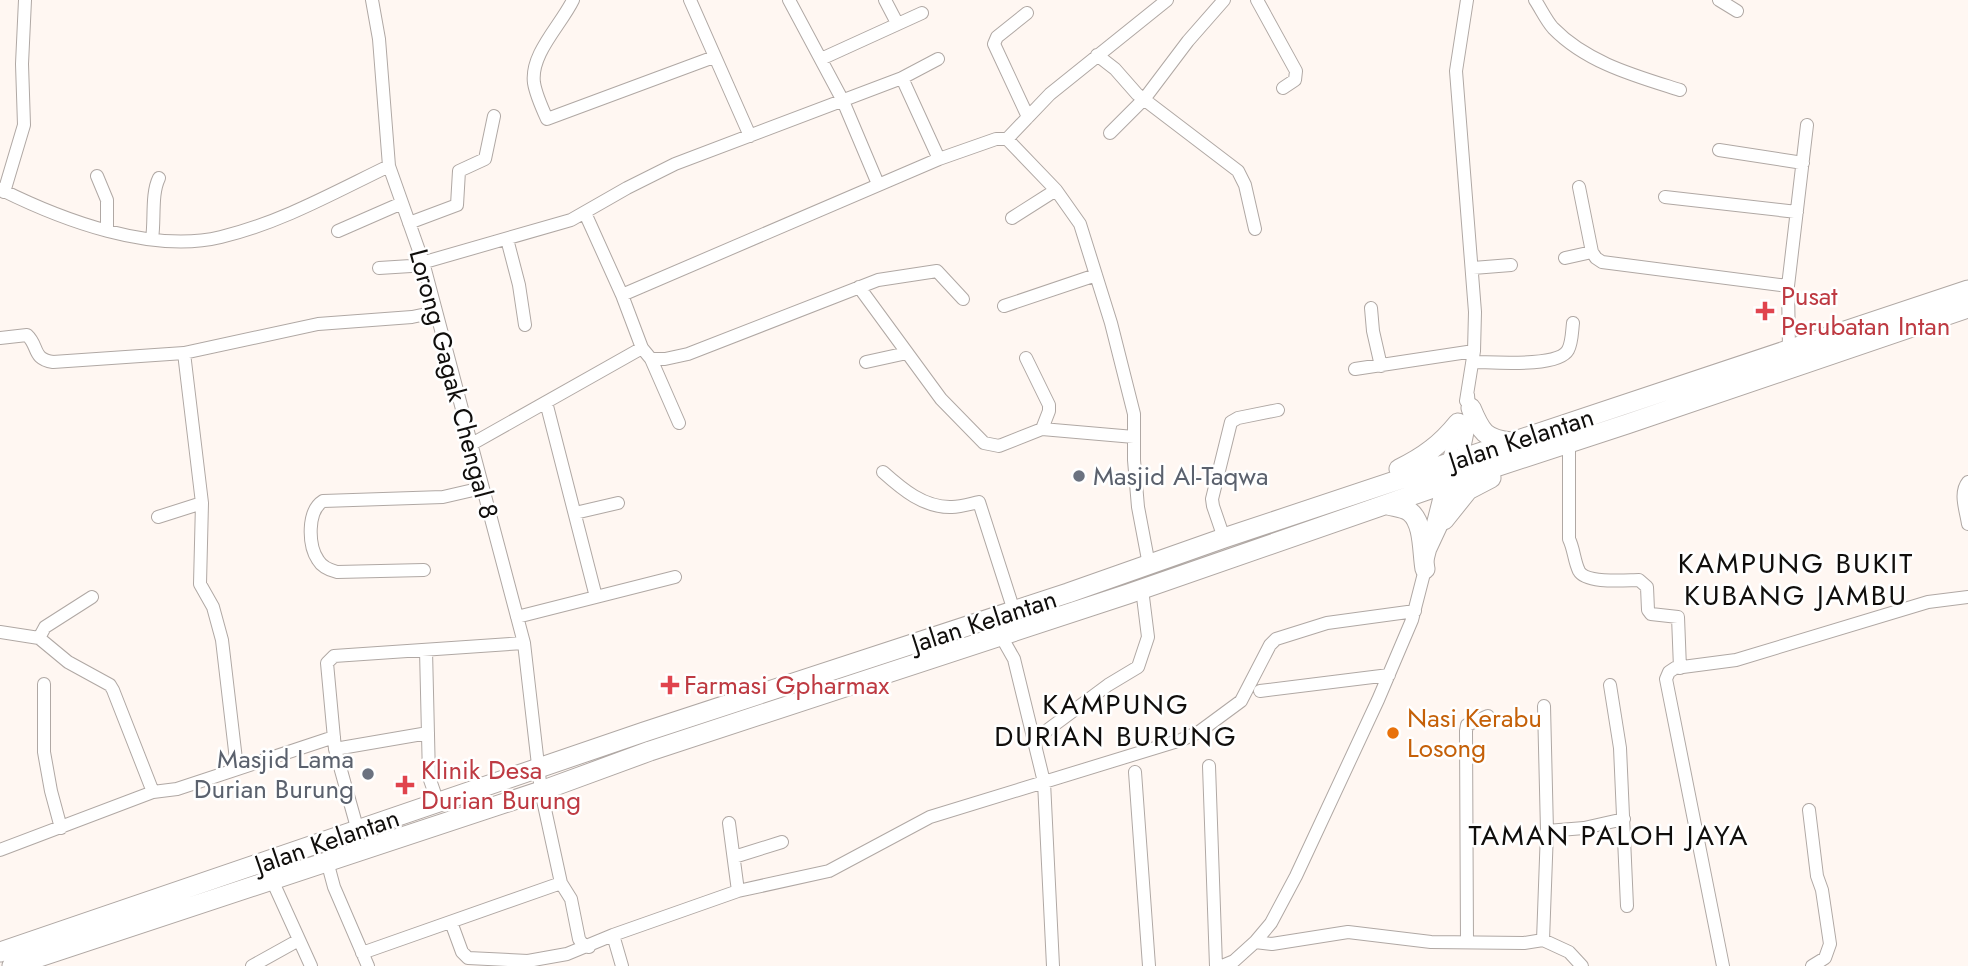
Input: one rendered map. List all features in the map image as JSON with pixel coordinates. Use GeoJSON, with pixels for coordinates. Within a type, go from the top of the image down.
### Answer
{"type":"FeatureCollection","features":[{"type":"Feature","properties":{"kind":"highway","name":"Jalan Kelantan"},"geometry":{"type":"LineString","coordinates":[[12,966],[541,791],[650,751],[1135,592],[1388,505],[1514,442],[1968,290]]}},
{"type":"Feature","properties":{"kind":"highway","name":"Jalan Kelantan"},"geometry":{"type":"LineString","coordinates":[[0,952],[1014,611],[1332,501],[1542,452],[1968,308]]}},
{"type":"Feature","properties":{"kind":"highway"},"geometry":{"type":"LineString","coordinates":[[1332,501],[1424,457],[1445,439],[1466,409],[1479,428],[1493,440],[1514,442]]}},
{"type":"Feature","properties":{"kind":"highway"},"geometry":{"type":"LineString","coordinates":[[1444,520],[1468,490],[1542,452]]}},
{"type":"Feature","properties":{"kind":"highway"},"geometry":{"type":"LineString","coordinates":[[1388,505],[1407,510],[1415,518],[1427,560]]}},
{"type":"Feature","properties":{"kind":"highway"},"geometry":{"type":"LineString","coordinates":[[1090,585],[1094,592],[1135,592]]}},
{"type":"Feature","properties":{"kind":"street"},"geometry":{"type":"LineString","coordinates":[[25,0],[22,64],[24,125],[2,190],[71,220],[107,230],[152,239],[199,241],[222,237],[275,219],[389,166]]}},
{"type":"Feature","properties":{"kind":"street","name":"Lorong Gagak Chengal 8"},"geometry":{"type":"LineString","coordinates":[[372,0],[379,40],[389,166],[423,262],[524,643],[541,791],[561,883],[571,900],[579,939],[583,945],[589,947]]}},
{"type":"Feature","properties":{"kind":"street"},"geometry":{"type":"LineString","coordinates":[[573,0],[563,21],[548,39],[534,72],[534,84],[547,119],[714,57]]}},
{"type":"Feature","properties":{"kind":"street"},"geometry":{"type":"LineString","coordinates":[[690,0],[750,136]]}},
{"type":"Feature","properties":{"kind":"street"},"geometry":{"type":"LineString","coordinates":[[789,0],[843,101],[878,184]]}},
{"type":"Feature","properties":{"kind":"street"},"geometry":{"type":"LineString","coordinates":[[885,0],[897,23]]}},
{"type":"Feature","properties":{"kind":"street"},"geometry":{"type":"LineString","coordinates":[[1007,139],[1050,94],[1167,0]]}},
{"type":"Feature","properties":{"kind":"street"},"geometry":{"type":"LineString","coordinates":[[1110,133],[1145,99],[1188,41],[1224,0]]}},
{"type":"Feature","properties":{"kind":"street"},"geometry":{"type":"LineString","coordinates":[[1257,0],[1296,71],[1295,80],[1283,88]]}},
{"type":"Feature","properties":{"kind":"street"},"geometry":{"type":"LineString","coordinates":[[1427,560],[1444,520],[1466,409],[1473,356],[1473,268],[1456,71],[1467,0]]}},
{"type":"Feature","properties":{"kind":"street"},"geometry":{"type":"LineString","coordinates":[[1535,0],[1552,27],[1581,50],[1619,71],[1680,90]]}},
{"type":"Feature","properties":{"kind":"street"},"geometry":{"type":"LineString","coordinates":[[1719,0],[1737,11]]}},
{"type":"Feature","properties":{"kind":"street"},"geometry":{"type":"LineString","coordinates":[[821,59],[922,13]]}},
{"type":"Feature","properties":{"kind":"street"},"geometry":{"type":"LineString","coordinates":[[1027,13],[997,37],[994,44],[1028,117]]}},
{"type":"Feature","properties":{"kind":"street"},"geometry":{"type":"LineString","coordinates":[[1097,55],[1115,69],[1130,89],[1238,171],[1245,185],[1255,229]]}},
{"type":"Feature","properties":{"kind":"street"},"geometry":{"type":"LineString","coordinates":[[379,268],[405,267],[556,226],[675,164],[902,78],[938,59]]}},
{"type":"Feature","properties":{"kind":"street"},"geometry":{"type":"LineString","coordinates":[[902,78],[939,159]]}},
{"type":"Feature","properties":{"kind":"street"},"geometry":{"type":"LineString","coordinates":[[409,223],[457,205],[458,174],[461,169],[485,159],[494,116]]}},
{"type":"Feature","properties":{"kind":"street"},"geometry":{"type":"LineString","coordinates":[[1789,350],[1788,286],[1807,125]]}},
{"type":"Feature","properties":{"kind":"street"},"geometry":{"type":"LineString","coordinates":[[622,295],[939,159],[996,139],[1007,139],[1056,190],[1080,224],[1111,323],[1134,414],[1138,507],[1149,565]]}},
{"type":"Feature","properties":{"kind":"street"},"geometry":{"type":"LineString","coordinates":[[1719,150],[1803,163]]}},
{"type":"Feature","properties":{"kind":"street"},"geometry":{"type":"LineString","coordinates":[[97,176],[107,200],[107,230]]}},
{"type":"Feature","properties":{"kind":"street"},"geometry":{"type":"LineString","coordinates":[[152,239],[154,189],[159,178]]}},
{"type":"Feature","properties":{"kind":"street"},"geometry":{"type":"LineString","coordinates":[[1579,187],[1592,252],[1602,262],[1788,286]]}},
{"type":"Feature","properties":{"kind":"street"},"geometry":{"type":"LineString","coordinates":[[1012,218],[1056,190]]}},
{"type":"Feature","properties":{"kind":"street"},"geometry":{"type":"LineString","coordinates":[[1665,197],[1797,212]]}},
{"type":"Feature","properties":{"kind":"street"},"geometry":{"type":"LineString","coordinates":[[338,231],[402,204]]}},
{"type":"Feature","properties":{"kind":"street"},"geometry":{"type":"LineString","coordinates":[[584,213],[622,295],[642,348],[651,359],[679,423]]}},
{"type":"Feature","properties":{"kind":"street"},"geometry":{"type":"LineString","coordinates":[[507,239],[519,285],[525,326]]}},
{"type":"Feature","properties":{"kind":"street"},"geometry":{"type":"LineString","coordinates":[[1565,258],[1592,252]]}},
{"type":"Feature","properties":{"kind":"street"},"geometry":{"type":"LineString","coordinates":[[1473,268],[1511,265]]}},
{"type":"Feature","properties":{"kind":"street"},"geometry":{"type":"LineString","coordinates":[[651,359],[688,354],[878,280],[932,270],[942,274],[963,299]]}},
{"type":"Feature","properties":{"kind":"street"},"geometry":{"type":"LineString","coordinates":[[1004,306],[1096,275]]}},
{"type":"Feature","properties":{"kind":"street"},"geometry":{"type":"LineString","coordinates":[[859,287],[941,399],[984,443],[999,446],[1042,429],[1134,437]]}},
{"type":"Feature","properties":{"kind":"street"},"geometry":{"type":"LineString","coordinates":[[1371,307],[1381,366]]}},
{"type":"Feature","properties":{"kind":"street"},"geometry":{"type":"LineString","coordinates":[[0,338],[27,335],[38,356],[52,362],[184,353],[318,324],[412,317],[436,312]]}},
{"type":"Feature","properties":{"kind":"street"},"geometry":{"type":"LineString","coordinates":[[1355,369],[1473,356],[1531,363],[1562,356],[1567,352],[1573,323]]}},
{"type":"Feature","properties":{"kind":"street"},"geometry":{"type":"LineString","coordinates":[[470,445],[642,348]]}},
{"type":"Feature","properties":{"kind":"street"},"geometry":{"type":"LineString","coordinates":[[184,353],[202,503],[200,584],[213,607],[222,639],[237,768]]}},
{"type":"Feature","properties":{"kind":"street"},"geometry":{"type":"LineString","coordinates":[[866,362],[907,354]]}},
{"type":"Feature","properties":{"kind":"street"},"geometry":{"type":"LineString","coordinates":[[1026,358],[1049,405],[1042,429]]}},
{"type":"Feature","properties":{"kind":"street"},"geometry":{"type":"LineString","coordinates":[[546,402],[596,597]]}},
{"type":"Feature","properties":{"kind":"street"},"geometry":{"type":"LineString","coordinates":[[1222,966],[1234,961],[1271,923],[1296,876],[1389,675],[1415,611],[1430,535],[1452,472],[1466,409]]}},
{"type":"Feature","properties":{"kind":"street"},"geometry":{"type":"LineString","coordinates":[[1224,538],[1212,499],[1231,422],[1238,418],[1278,410]]}},
{"type":"Feature","properties":{"kind":"street"},"geometry":{"type":"LineString","coordinates":[[1569,443],[1569,539],[1578,571],[1594,580],[1639,580],[1647,587],[1648,610],[1651,614],[1678,617],[1680,668]]}},
{"type":"Feature","properties":{"kind":"street"},"geometry":{"type":"LineString","coordinates":[[883,472],[900,488],[922,501],[950,507],[979,502],[1014,611]]}},
{"type":"Feature","properties":{"kind":"street"},"geometry":{"type":"LineString","coordinates":[[1968,482],[1963,487],[1968,524]]}},
{"type":"Feature","properties":{"kind":"street"},"geometry":{"type":"LineString","coordinates":[[424,570],[337,572],[327,569],[318,561],[312,545],[312,513],[323,501],[443,497],[482,488]]}},
{"type":"Feature","properties":{"kind":"street"},"geometry":{"type":"LineString","coordinates":[[158,517],[202,503]]}},
{"type":"Feature","properties":{"kind":"street"},"geometry":{"type":"LineString","coordinates":[[575,513],[618,503]]}},
{"type":"Feature","properties":{"kind":"street"},"geometry":{"type":"LineString","coordinates":[[517,617],[675,577]]}},
{"type":"Feature","properties":{"kind":"street"},"geometry":{"type":"LineString","coordinates":[[1034,740],[1108,685],[1138,667],[1148,637],[1135,592]]}},
{"type":"Feature","properties":{"kind":"street"},"geometry":{"type":"LineString","coordinates":[[39,638],[45,626],[92,597]]}},
{"type":"Feature","properties":{"kind":"street"},"geometry":{"type":"LineString","coordinates":[[1723,966],[1666,679],[1669,672],[1736,660],[1928,602],[1968,597]]}},
{"type":"Feature","properties":{"kind":"street"},"geometry":{"type":"LineString","coordinates":[[451,922],[462,952],[468,958],[568,960],[614,935],[738,891],[829,872],[930,817],[1199,732],[1241,701],[1270,645],[1276,639],[1327,624],[1415,611]]}},
{"type":"Feature","properties":{"kind":"street"},"geometry":{"type":"LineString","coordinates":[[0,632],[39,638],[68,662],[110,685],[153,792]]}},
{"type":"Feature","properties":{"kind":"street"},"geometry":{"type":"LineString","coordinates":[[1001,636],[1014,659],[1044,782],[1054,966]]}},
{"type":"Feature","properties":{"kind":"street"},"geometry":{"type":"LineString","coordinates":[[358,831],[335,743],[327,663],[330,658],[524,643]]}},
{"type":"Feature","properties":{"kind":"street"},"geometry":{"type":"LineString","coordinates":[[426,650],[429,777],[438,803]]}},
{"type":"Feature","properties":{"kind":"street"},"geometry":{"type":"LineString","coordinates":[[1260,691],[1389,675]]}},
{"type":"Feature","properties":{"kind":"street"},"geometry":{"type":"LineString","coordinates":[[44,684],[44,752],[61,828]]}},
{"type":"Feature","properties":{"kind":"street"},"geometry":{"type":"LineString","coordinates":[[1609,685],[1620,748],[1627,906]]}},
{"type":"Feature","properties":{"kind":"street"},"geometry":{"type":"LineString","coordinates":[[1543,940],[1547,831],[1544,706]]}},
{"type":"Feature","properties":{"kind":"street"},"geometry":{"type":"LineString","coordinates":[[1467,942],[1466,732],[1467,725],[1488,716]]}},
{"type":"Feature","properties":{"kind":"street"},"geometry":{"type":"LineString","coordinates":[[0,850],[153,792],[177,789],[237,768],[335,743],[428,733]]}},
{"type":"Feature","properties":{"kind":"street"},"geometry":{"type":"LineString","coordinates":[[1209,766],[1216,966]]}},
{"type":"Feature","properties":{"kind":"street"},"geometry":{"type":"LineString","coordinates":[[1135,772],[1149,966]]}},
{"type":"Feature","properties":{"kind":"street"},"geometry":{"type":"LineString","coordinates":[[1809,810],[1816,876],[1822,890],[1830,944],[1825,958],[1812,966]]}},
{"type":"Feature","properties":{"kind":"street"},"geometry":{"type":"LineString","coordinates":[[1547,831],[1584,828],[1625,819]]}},
{"type":"Feature","properties":{"kind":"street"},"geometry":{"type":"LineString","coordinates":[[729,823],[738,891]]}},
{"type":"Feature","properties":{"kind":"street"},"geometry":{"type":"LineString","coordinates":[[734,856],[782,842]]}},
{"type":"Feature","properties":{"kind":"street"},"geometry":{"type":"LineString","coordinates":[[327,861],[334,887],[368,966]]}},
{"type":"Feature","properties":{"kind":"street"},"geometry":{"type":"LineString","coordinates":[[272,880],[311,966]]}},
{"type":"Feature","properties":{"kind":"street"},"geometry":{"type":"LineString","coordinates":[[362,953],[561,883]]}},
{"type":"Feature","properties":{"kind":"street"},"geometry":{"type":"LineString","coordinates":[[1255,942],[1272,944],[1348,932],[1431,942],[1524,943],[1543,940],[1569,952],[1582,966]]}},
{"type":"Feature","properties":{"kind":"street"},"geometry":{"type":"LineString","coordinates":[[614,935],[622,966]]}},
{"type":"Feature","properties":{"kind":"street"},"geometry":{"type":"LineString","coordinates":[[252,966],[298,941]]}},
{"type":"Feature","properties":{"kind":"place","name":"Pusat Perubatan Intan"},"geometry":{"type":"Point","coordinates":[1765,311]}},
{"type":"Feature","properties":{"kind":"place","name":"Masjid Al-Taqwa"},"geometry":{"type":"Point","coordinates":[1079,476]}},
{"type":"Feature","properties":{"kind":"place","name":"Farmasi Gpharmax"},"geometry":{"type":"Point","coordinates":[670,685]}},
{"type":"Feature","properties":{"kind":"place","name":"Nasi Kerabu Losong"},"geometry":{"type":"Point","coordinates":[1393,733]}},
{"type":"Feature","properties":{"kind":"place","name":"Masjid Lama Durian Burung"},"geometry":{"type":"Point","coordinates":[368,774]}},
{"type":"Feature","properties":{"kind":"place","name":"Klinik Desa Durian Burung"},"geometry":{"type":"Point","coordinates":[405,785]}},
{"type":"Feature","properties":{"kind":"district","name":"KAMPUNG BUKIT KUBANG JAMBU"},"geometry":{"type":"Point","coordinates":[1796,579]}},
{"type":"Feature","properties":{"kind":"district","name":"KAMPUNG DURIAN BURUNG"},"geometry":{"type":"Point","coordinates":[1116,720]}},
{"type":"Feature","properties":{"kind":"district","name":"TAMAN PALOH JAYA"},"geometry":{"type":"Point","coordinates":[1609,835]}}]}
